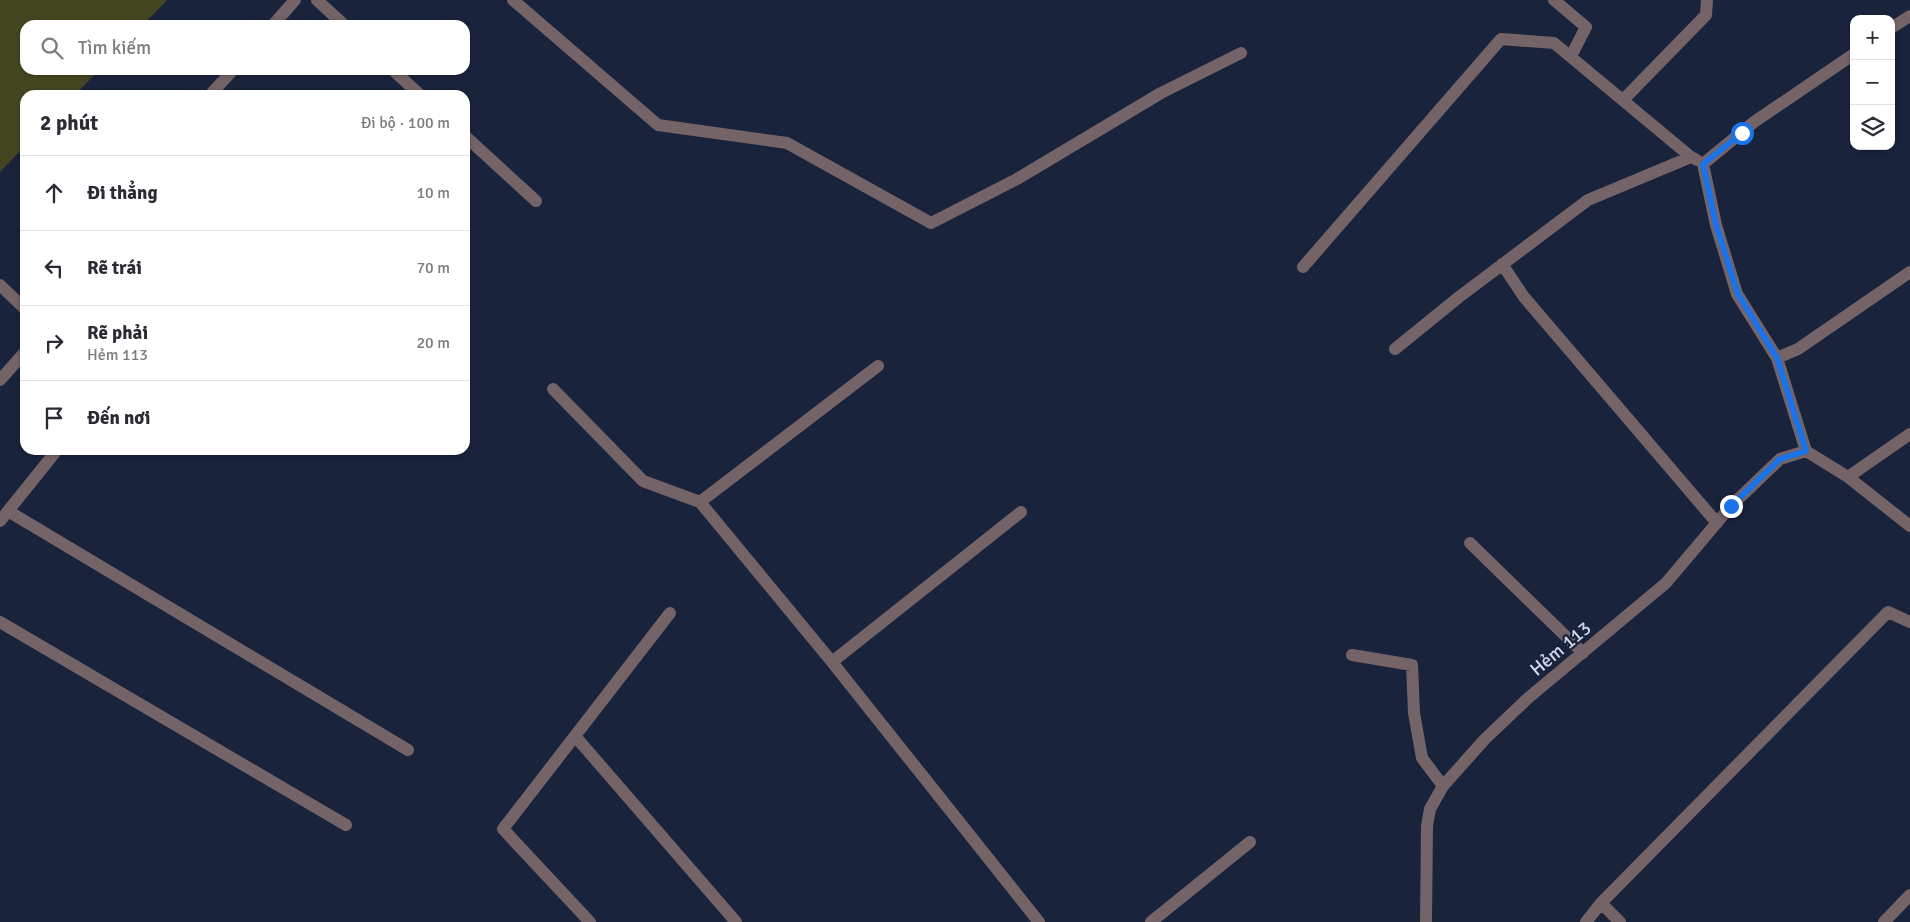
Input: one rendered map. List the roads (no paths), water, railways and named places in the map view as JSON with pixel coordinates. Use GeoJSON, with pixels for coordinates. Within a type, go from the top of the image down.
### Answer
{"type":"FeatureCollection","features":[{"type":"Feature","properties":{"kind":"street"},"geometry":{"type":"LineString","coordinates":[[277,20],[295,0]]}},
{"type":"Feature","properties":{"kind":"street"},"geometry":{"type":"LineString","coordinates":[[317,0],[339,20]]}},
{"type":"Feature","properties":{"kind":"street"},"geometry":{"type":"LineString","coordinates":[[513,0],[658,124],[787,142],[931,223],[1018,179],[1161,93],[1242,53]]}},
{"type":"Feature","properties":{"kind":"street"},"geometry":{"type":"LineString","coordinates":[[1554,0],[1586,27],[1571,56]]}},
{"type":"Feature","properties":{"kind":"street"},"geometry":{"type":"LineString","coordinates":[[1623,100],[1706,14],[1707,0]]}},
{"type":"Feature","properties":{"kind":"street"},"geometry":{"type":"LineString","coordinates":[[1895,25],[1910,16]]}},
{"type":"Feature","properties":{"kind":"street"},"geometry":{"type":"LineString","coordinates":[[1303,266],[1501,39],[1554,43],[1691,157],[1703,164],[1716,225],[1738,294],[1777,358],[1806,451],[1848,477],[1910,526]]}},
{"type":"Feature","properties":{"kind":"street"},"geometry":{"type":"LineString","coordinates":[[1703,164],[1754,122],[1850,57]]}},
{"type":"Feature","properties":{"kind":"street"},"geometry":{"type":"LineString","coordinates":[[215,90],[228,75]]}},
{"type":"Feature","properties":{"kind":"street"},"geometry":{"type":"LineString","coordinates":[[398,75],[415,90]]}},
{"type":"Feature","properties":{"kind":"street"},"geometry":{"type":"LineString","coordinates":[[470,141],[536,202]]}},
{"type":"Feature","properties":{"kind":"street"},"geometry":{"type":"LineString","coordinates":[[1394,349],[1502,264],[1588,200],[1691,157]]}},
{"type":"Feature","properties":{"kind":"street"},"geometry":{"type":"LineString","coordinates":[[1502,264],[1524,297],[1717,522]]}},
{"type":"Feature","properties":{"kind":"street"},"geometry":{"type":"LineString","coordinates":[[1777,358],[1798,349],[1910,272]]}},
{"type":"Feature","properties":{"kind":"street"},"geometry":{"type":"LineString","coordinates":[[0,285],[20,304]]}},
{"type":"Feature","properties":{"kind":"street"},"geometry":{"type":"LineString","coordinates":[[0,380],[20,358]]}},
{"type":"Feature","properties":{"kind":"street"},"geometry":{"type":"LineString","coordinates":[[700,502],[878,366]]}},
{"type":"Feature","properties":{"kind":"street"},"geometry":{"type":"LineString","coordinates":[[553,389],[643,481],[700,502],[832,662],[1040,922]]}},
{"type":"Feature","properties":{"kind":"street"},"geometry":{"type":"LineString","coordinates":[[1848,477],[1910,434]]}},
{"type":"Feature","properties":{"kind":"street","name":"Hẻm 113"},"geometry":{"type":"LineString","coordinates":[[1426,922],[1427,826],[1430,809],[1443,786],[1485,739],[1527,699],[1666,583],[1731,506],[1780,459],[1806,451]]}},
{"type":"Feature","properties":{"kind":"street"},"geometry":{"type":"LineString","coordinates":[[53,455],[4,516],[408,750]]}},
{"type":"Feature","properties":{"kind":"street"},"geometry":{"type":"LineString","coordinates":[[832,662],[1021,512]]}},
{"type":"Feature","properties":{"kind":"street"},"geometry":{"type":"LineString","coordinates":[[1470,543],[1584,653]]}},
{"type":"Feature","properties":{"kind":"street"},"geometry":{"type":"LineString","coordinates":[[1586,922],[1601,903],[1888,612],[1910,622]]}},
{"type":"Feature","properties":{"kind":"street"},"geometry":{"type":"LineString","coordinates":[[590,922],[504,829],[670,613]]}},
{"type":"Feature","properties":{"kind":"street"},"geometry":{"type":"LineString","coordinates":[[0,622],[346,825]]}},
{"type":"Feature","properties":{"kind":"street"},"geometry":{"type":"LineString","coordinates":[[1352,655],[1412,665],[1414,713],[1422,758],[1443,786]]}},
{"type":"Feature","properties":{"kind":"street"},"geometry":{"type":"LineString","coordinates":[[575,736],[736,922]]}},
{"type":"Feature","properties":{"kind":"street"},"geometry":{"type":"LineString","coordinates":[[1151,922],[1250,842]]}},
{"type":"Feature","properties":{"kind":"street"},"geometry":{"type":"LineString","coordinates":[[1884,922],[1910,895]]}},
{"type":"Feature","properties":{"kind":"street"},"geometry":{"type":"LineString","coordinates":[[1601,903],[1620,922]]}}]}
